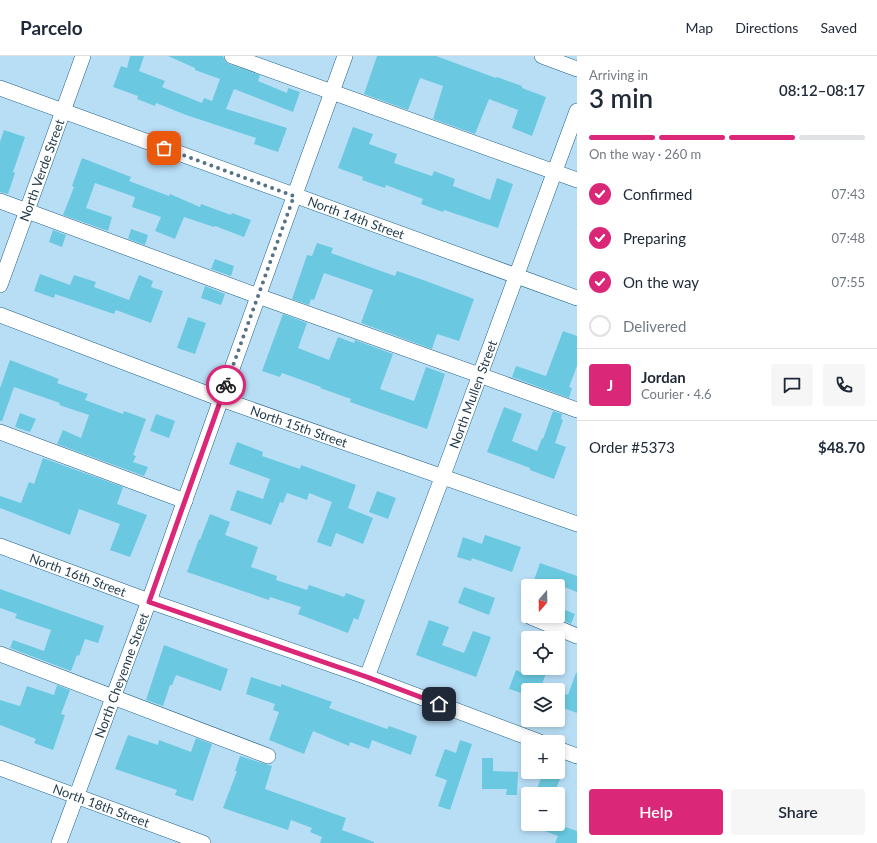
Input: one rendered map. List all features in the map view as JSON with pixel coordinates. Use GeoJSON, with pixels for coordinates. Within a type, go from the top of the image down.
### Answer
{"type":"FeatureCollection","features":[{"type":"Feature","properties":{"kind":"street","name":"North Verde Street"},"geometry":{"type":"LineString","coordinates":[[0,285],[83,56]]}},
{"type":"Feature","properties":{"kind":"street"},"geometry":{"type":"LineString","coordinates":[[232,56],[577,180]]}},
{"type":"Feature","properties":{"kind":"street","name":"North Cheyenne Street"},"geometry":{"type":"LineString","coordinates":[[59,843],[149,602],[345,56]]}},
{"type":"Feature","properties":{"kind":"street"},"geometry":{"type":"LineString","coordinates":[[542,56],[577,69]]}},
{"type":"Feature","properties":{"kind":"street","name":"North 14th Street"},"geometry":{"type":"LineString","coordinates":[[0,88],[577,298]]}},
{"type":"Feature","properties":{"kind":"street","name":"North Mullen Street"},"geometry":{"type":"LineString","coordinates":[[367,677],[577,111]]}},
{"type":"Feature","properties":{"kind":"street"},"geometry":{"type":"LineString","coordinates":[[0,201],[258,296],[577,410]]}},
{"type":"Feature","properties":{"kind":"street","name":"North 15th Street"},"geometry":{"type":"LineString","coordinates":[[0,315],[221,399],[442,478],[577,524]]}},
{"type":"Feature","properties":{"kind":"street"},"geometry":{"type":"LineString","coordinates":[[0,432],[185,501]]}},
{"type":"Feature","properties":{"kind":"street","name":"North 16th Street"},"geometry":{"type":"LineString","coordinates":[[0,546],[149,602],[367,677],[521,735]]}},
{"type":"Feature","properties":{"kind":"street"},"geometry":{"type":"LineString","coordinates":[[546,623],[577,636]]}},
{"type":"Feature","properties":{"kind":"street"},"geometry":{"type":"LineString","coordinates":[[0,654],[268,756]]}},
{"type":"Feature","properties":{"kind":"street"},"geometry":{"type":"LineString","coordinates":[[565,752],[577,756]]}},
{"type":"Feature","properties":{"kind":"street","name":"North 18th Street"},"geometry":{"type":"LineString","coordinates":[[0,768],[203,843]]}},
{"type":"Feature","properties":{"kind":"building"},"geometry":{"type":"Polygon","coordinates":[[[130,56],[144,56],[139,71],[165,81],[162,87],[202,103],[204,98],[212,101],[220,79],[195,70],[195,68],[168,56],[223,56],[225,61],[229,64],[260,75],[258,81],[287,93],[288,88],[300,92],[293,112],[234,89],[226,109],[287,128],[278,152],[254,144],[256,138],[186,115],[156,103],[155,106],[137,99],[138,96],[113,87],[121,66],[127,68],[130,56]]]}},
{"type":"Feature","properties":{"kind":"building"},"geometry":{"type":"Polygon","coordinates":[[[377,56],[436,56],[522,86],[522,88],[546,97],[532,136],[512,128],[518,110],[489,99],[475,134],[433,119],[443,86],[420,78],[408,110],[364,94],[377,56]]]}},
{"type":"Feature","properties":{"kind":"building"},"geometry":{"type":"Polygon","coordinates":[[[353,127],[373,134],[369,144],[397,154],[394,163],[432,176],[434,171],[455,179],[453,186],[490,200],[497,178],[513,184],[498,228],[421,204],[423,199],[386,185],[385,188],[362,180],[363,177],[338,168],[353,127]]]}},
{"type":"Feature","properties":{"kind":"building"},"geometry":{"type":"Polygon","coordinates":[[[4,130],[25,137],[13,172],[15,173],[8,194],[0,192],[0,142],[4,130]]]}},
{"type":"Feature","properties":{"kind":"building"},"geometry":{"type":"Polygon","coordinates":[[[82,158],[131,177],[129,181],[169,196],[170,194],[200,207],[201,204],[231,215],[232,213],[251,220],[244,237],[215,226],[214,227],[184,217],[175,239],[155,231],[161,217],[132,207],[135,197],[95,183],[86,208],[112,217],[108,231],[63,215],[74,187],[72,186],[82,158]]]}},
{"type":"Feature","properties":{"kind":"building"},"geometry":{"type":"Polygon","coordinates":[[[131,229],[148,235],[145,245],[128,239],[131,229]]]}},
{"type":"Feature","properties":{"kind":"building"},"geometry":{"type":"Polygon","coordinates":[[[53,230],[66,235],[62,247],[49,242],[53,230]]]}},
{"type":"Feature","properties":{"kind":"building"},"geometry":{"type":"Polygon","coordinates":[[[317,243],[333,248],[331,253],[395,276],[397,271],[474,299],[459,341],[437,334],[432,349],[361,323],[373,290],[324,273],[314,300],[311,299],[309,305],[292,299],[307,255],[312,256],[317,243]]]}},
{"type":"Feature","properties":{"kind":"building"},"geometry":{"type":"Polygon","coordinates":[[[215,259],[234,266],[231,276],[211,269],[215,259]]]}},
{"type":"Feature","properties":{"kind":"building"},"geometry":{"type":"Polygon","coordinates":[[[40,274],[70,285],[74,275],[96,282],[94,287],[129,300],[139,275],[153,281],[151,287],[163,291],[151,323],[116,310],[114,314],[55,294],[54,298],[34,291],[40,274]]]}},
{"type":"Feature","properties":{"kind":"building"},"geometry":{"type":"Polygon","coordinates":[[[205,286],[225,294],[221,305],[201,298],[205,286]]]}},
{"type":"Feature","properties":{"kind":"building"},"geometry":{"type":"Polygon","coordinates":[[[283,314],[307,323],[298,348],[329,360],[338,337],[354,343],[355,340],[393,354],[380,389],[414,401],[426,367],[445,374],[427,429],[350,402],[351,399],[282,373],[280,377],[262,371],[283,314]]]}},
{"type":"Feature","properties":{"kind":"building"},"geometry":{"type":"Polygon","coordinates":[[[188,317],[206,323],[195,354],[177,348],[188,317]]]}},
{"type":"Feature","properties":{"kind":"building"},"geometry":{"type":"Polygon","coordinates":[[[563,331],[577,336],[577,366],[569,387],[572,388],[569,398],[512,377],[516,366],[546,376],[563,331]]]}},
{"type":"Feature","properties":{"kind":"building"},"geometry":{"type":"Polygon","coordinates":[[[10,360],[59,379],[57,383],[88,394],[85,400],[123,414],[124,411],[146,419],[133,455],[136,456],[133,462],[148,467],[144,476],[57,444],[63,430],[81,438],[89,415],[59,405],[60,403],[14,387],[2,421],[0,421],[0,388],[10,360]]]}},
{"type":"Feature","properties":{"kind":"building"},"geometry":{"type":"Polygon","coordinates":[[[504,407],[522,414],[512,441],[537,451],[553,411],[562,414],[561,419],[563,420],[555,443],[566,447],[554,479],[530,470],[530,468],[487,452],[504,407]]]}},
{"type":"Feature","properties":{"kind":"building"},"geometry":{"type":"Polygon","coordinates":[[[20,413],[36,419],[30,432],[15,427],[20,413]]]}},
{"type":"Feature","properties":{"kind":"building"},"geometry":{"type":"Polygon","coordinates":[[[156,414],[175,421],[169,438],[150,431],[156,414]]]}},
{"type":"Feature","properties":{"kind":"building"},"geometry":{"type":"Polygon","coordinates":[[[237,442],[263,452],[262,456],[300,469],[301,465],[356,485],[348,508],[373,518],[363,544],[336,533],[331,547],[317,542],[332,502],[309,493],[307,500],[287,493],[283,503],[280,502],[271,525],[230,510],[237,490],[263,499],[270,479],[229,464],[237,442]]]}},
{"type":"Feature","properties":{"kind":"building"},"geometry":{"type":"Polygon","coordinates":[[[43,458],[123,487],[117,504],[147,515],[130,557],[110,550],[120,524],[79,509],[70,535],[0,508],[0,496],[21,503],[29,482],[34,484],[43,458]]]}},
{"type":"Feature","properties":{"kind":"building"},"geometry":{"type":"Polygon","coordinates":[[[377,491],[396,498],[388,519],[369,512],[377,491]]]}},
{"type":"Feature","properties":{"kind":"building"},"geometry":{"type":"Polygon","coordinates":[[[210,514],[230,522],[225,535],[258,547],[251,567],[277,576],[276,580],[307,590],[309,585],[344,597],[346,593],[365,600],[358,620],[354,618],[348,633],[298,614],[301,607],[270,597],[269,600],[187,572],[210,514]]]}},
{"type":"Feature","properties":{"kind":"building"},"geometry":{"type":"Polygon","coordinates":[[[485,535],[521,547],[512,572],[472,558],[471,561],[457,557],[463,537],[482,544],[485,535]]]}},
{"type":"Feature","properties":{"kind":"building"},"geometry":{"type":"Polygon","coordinates":[[[540,563],[577,576],[577,592],[565,587],[565,579],[534,579],[540,563]]]}},
{"type":"Feature","properties":{"kind":"building"},"geometry":{"type":"Polygon","coordinates":[[[464,587],[495,598],[489,615],[458,603],[464,587]]]}},
{"type":"Feature","properties":{"kind":"building"},"geometry":{"type":"Polygon","coordinates":[[[0,589],[104,626],[98,643],[85,639],[79,656],[77,655],[71,671],[10,648],[13,640],[44,651],[51,630],[15,618],[17,614],[0,608],[0,589]]]}},
{"type":"Feature","properties":{"kind":"building"},"geometry":{"type":"Polygon","coordinates":[[[565,610],[575,614],[571,624],[565,621],[565,610]]]}},
{"type":"Feature","properties":{"kind":"building"},"geometry":{"type":"Polygon","coordinates":[[[429,620],[449,627],[442,645],[464,653],[473,631],[491,637],[476,677],[416,655],[429,620]]]}},
{"type":"Feature","properties":{"kind":"building"},"geometry":{"type":"Polygon","coordinates":[[[164,645],[228,669],[221,691],[176,675],[172,685],[170,685],[163,706],[146,700],[164,645]]]}},
{"type":"Feature","properties":{"kind":"building"},"geometry":{"type":"Polygon","coordinates":[[[516,670],[521,672],[521,675],[545,675],[542,683],[521,683],[521,693],[509,689],[516,670]]]}},
{"type":"Feature","properties":{"kind":"building"},"geometry":{"type":"Polygon","coordinates":[[[577,673],[577,713],[565,709],[565,694],[568,695],[577,673]]]}},
{"type":"Feature","properties":{"kind":"building"},"geometry":{"type":"Polygon","coordinates":[[[251,677],[281,687],[281,684],[332,702],[329,708],[387,729],[389,726],[417,736],[411,755],[372,740],[369,749],[350,742],[349,746],[313,731],[304,754],[269,740],[279,712],[273,710],[275,704],[246,694],[251,677]]]}},
{"type":"Feature","properties":{"kind":"building"},"geometry":{"type":"Polygon","coordinates":[[[57,685],[70,690],[61,714],[65,715],[53,750],[34,743],[36,739],[0,725],[0,700],[20,706],[27,686],[54,695],[57,685]]]}},
{"type":"Feature","properties":{"kind":"building"},"geometry":{"type":"Polygon","coordinates":[[[128,735],[158,745],[159,740],[191,752],[196,738],[212,744],[193,801],[175,795],[177,790],[115,769],[128,735]]]}},
{"type":"Feature","properties":{"kind":"building"},"geometry":{"type":"Polygon","coordinates":[[[460,740],[472,744],[450,810],[438,806],[447,780],[435,776],[445,749],[456,753],[460,740]]]}},
{"type":"Feature","properties":{"kind":"building"},"geometry":{"type":"Polygon","coordinates":[[[240,756],[272,766],[265,789],[346,818],[342,830],[374,843],[320,843],[322,837],[310,832],[312,828],[291,820],[288,830],[223,808],[237,771],[235,771],[240,756]]]}},
{"type":"Feature","properties":{"kind":"building"},"geometry":{"type":"Polygon","coordinates":[[[482,758],[493,758],[493,771],[518,772],[517,795],[506,795],[507,789],[482,789],[482,758]]]}},
{"type":"Feature","properties":{"kind":"building"},"geometry":{"type":"Polygon","coordinates":[[[541,779],[560,779],[557,787],[538,787],[541,779]]]}},
{"type":"Feature","properties":{"kind":"building"},"geometry":{"type":"Polygon","coordinates":[[[565,827],[577,831],[577,843],[555,843],[558,836],[545,831],[565,831],[565,827]]]}},
{"type":"Feature","properties":{"kind":"way so far"},"geometry":{"type":"LineString","coordinates":[[164,148],[294,196],[226,385]]}},
{"type":"Feature","properties":{"kind":"route"},"geometry":{"type":"LineString","coordinates":[[226,385],[149,602],[367,677],[439,704]]}}]}
